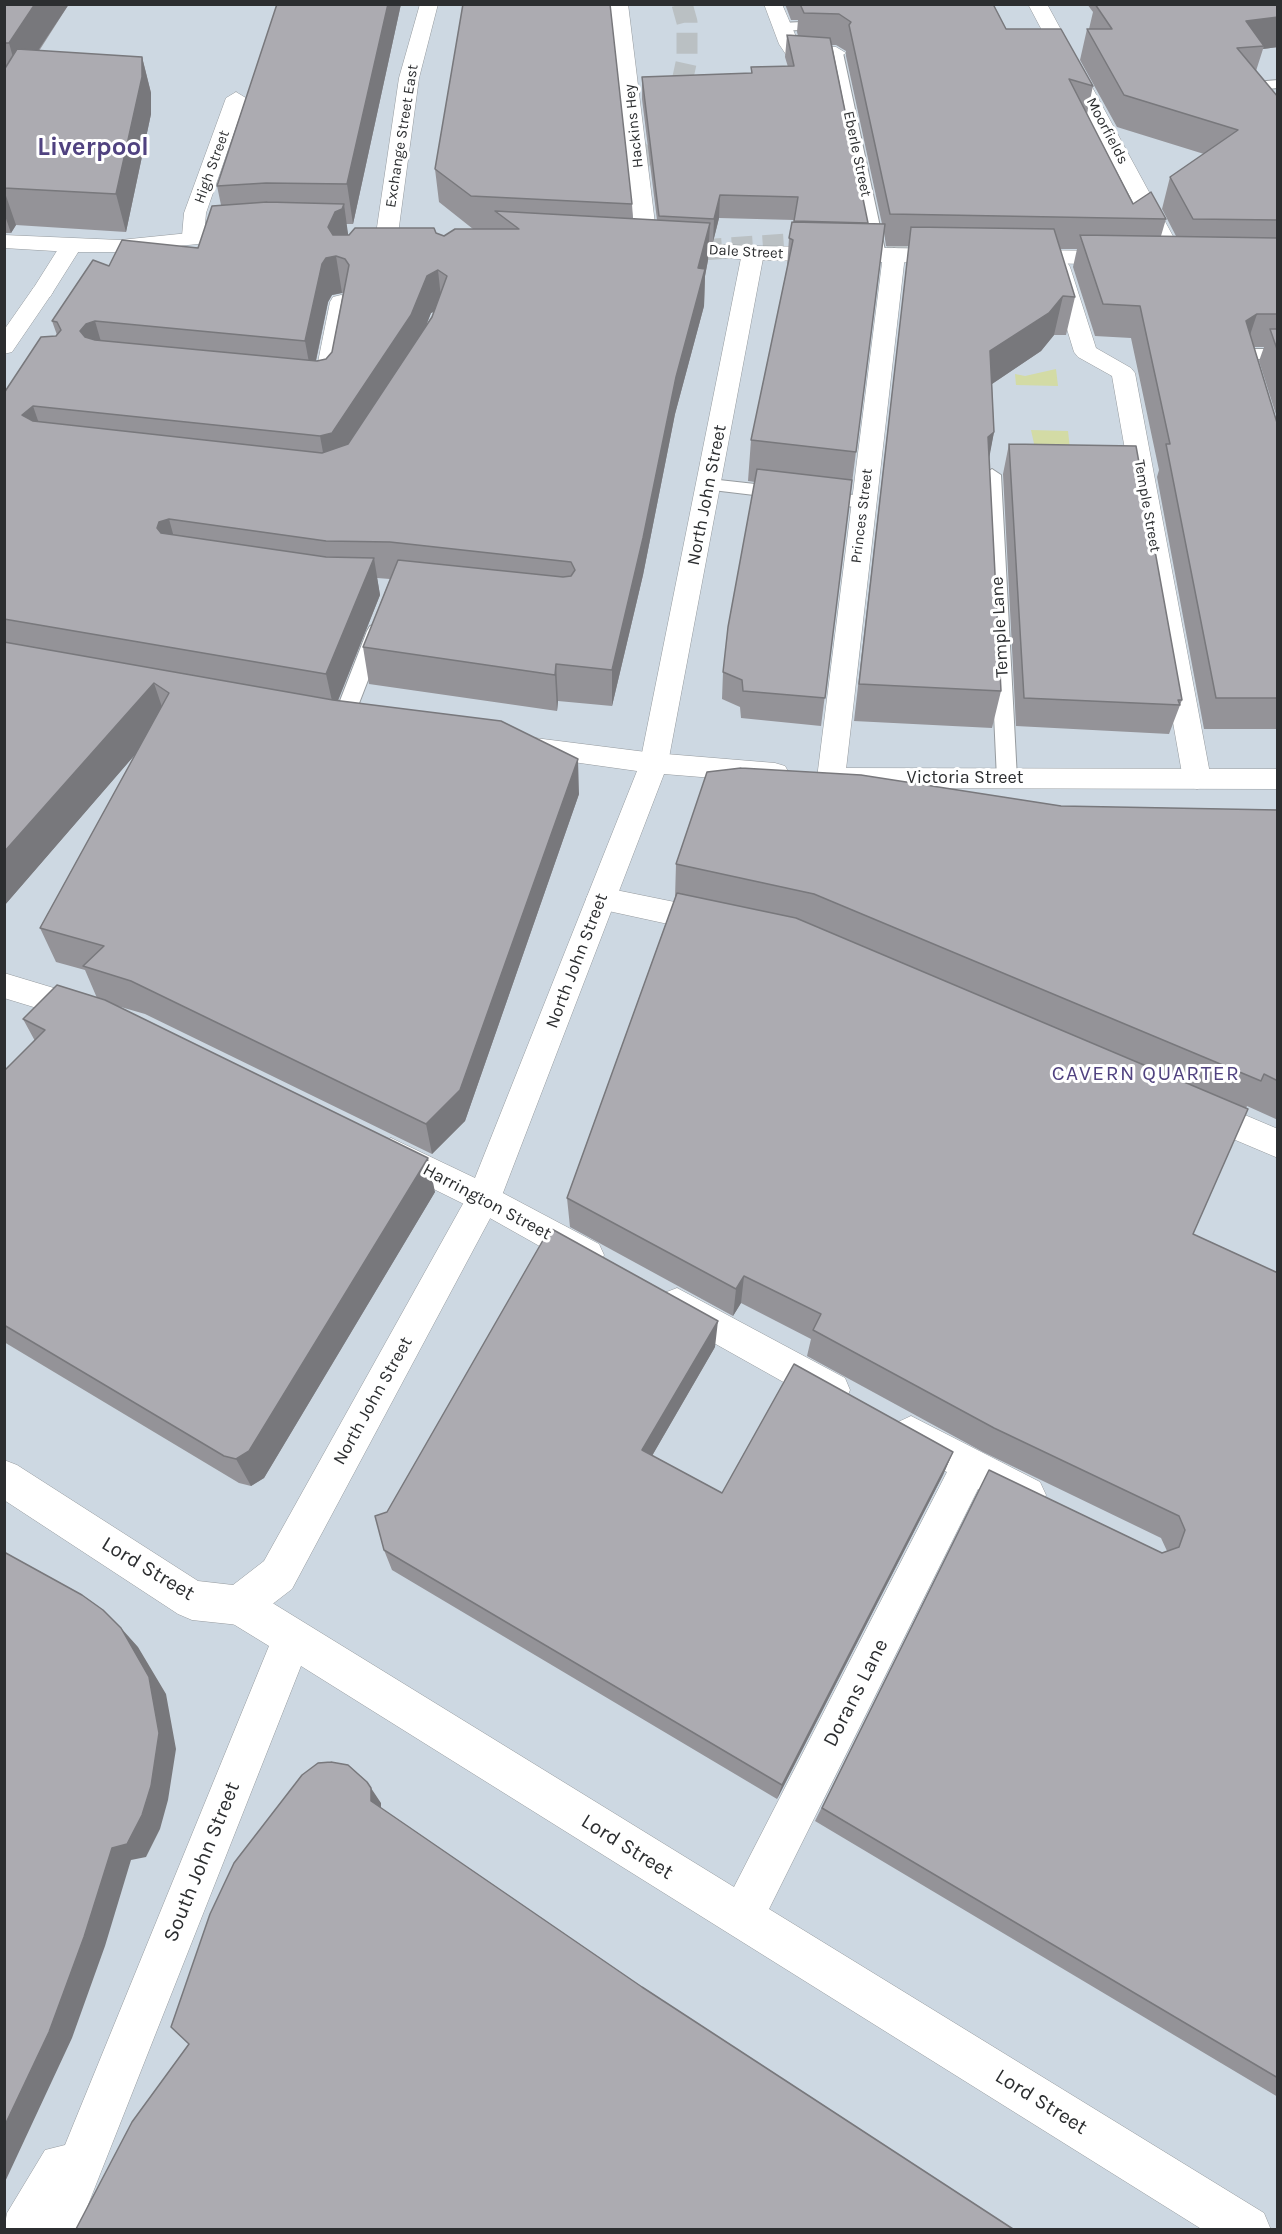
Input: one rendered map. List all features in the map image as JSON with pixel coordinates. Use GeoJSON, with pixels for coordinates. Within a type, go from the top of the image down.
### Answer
{"type":"FeatureCollection","features":[{"type":"Feature","properties":{"kind":"street","name":"Exchange Street East"},"geometry":{"type":"LineString","coordinates":[[410,235],[376,234],[409,78],[429,4]]}},
{"type":"Feature","properties":{"kind":"street","name":"Hackins Hey"},"geometry":{"type":"LineString","coordinates":[[619,4],[647,248]]}},
{"type":"Feature","properties":{"kind":"street"},"geometry":{"type":"LineString","coordinates":[[773,4],[781,27],[794,52],[836,53]]}},
{"type":"Feature","properties":{"kind":"street","name":"Moorfields"},"geometry":{"type":"LineString","coordinates":[[1037,4],[1175,259]]}},
{"type":"Feature","properties":{"kind":"street","name":"High Street"},"geometry":{"type":"LineString","coordinates":[[193,236],[195,213],[236,98]]}},
{"type":"Feature","properties":{"kind":"street"},"geometry":{"type":"LineString","coordinates":[[4,241],[71,246],[120,246],[193,236],[274,231]]}},
{"type":"Feature","properties":{"kind":"street"},"geometry":{"type":"LineString","coordinates":[[10,357],[42,292],[71,246]]}},
{"type":"Feature","properties":{"kind":"street","name":"Dale Street"},"geometry":{"type":"LineString","coordinates":[[625,246],[753,253],[975,256]]}},
{"type":"Feature","properties":{"kind":"street","name":"North John Street"},"geometry":{"type":"LineString","coordinates":[[239,1605],[278,1575],[484,1198],[654,764],[710,485],[753,253]]}},
{"type":"Feature","properties":{"kind":"street","name":"Princes Street"},"geometry":{"type":"LineString","coordinates":[[831,778],[863,502],[886,255]]}},
{"type":"Feature","properties":{"kind":"street"},"geometry":{"type":"LineString","coordinates":[[998,256],[1139,259]]}},
{"type":"Feature","properties":{"kind":"street","name":"Temple Street"},"geometry":{"type":"LineString","coordinates":[[1056,257],[1086,352],[1123,373],[1197,779]]}},
{"type":"Feature","properties":{"kind":"street"},"geometry":{"type":"LineString","coordinates":[[290,386],[324,389],[341,302]]}},
{"type":"Feature","properties":{"kind":"street","name":"Victoria Street"},"geometry":{"type":"LineString","coordinates":[[492,743],[654,764],[831,778],[1278,779]]}},
{"type":"Feature","properties":{"kind":"street"},"geometry":{"type":"LineString","coordinates":[[602,899],[740,927]]}},
{"type":"Feature","properties":{"kind":"street"},"geometry":{"type":"LineString","coordinates":[[4,985],[45,1011],[111,1018]]}},
{"type":"Feature","properties":{"kind":"street"},"geometry":{"type":"LineString","coordinates":[[1168,1097],[1278,1144]]}},
{"type":"Feature","properties":{"kind":"street","name":"Harrington Street"},"geometry":{"type":"LineString","coordinates":[[368,1141],[484,1198],[619,1272]]}},
{"type":"Feature","properties":{"kind":"street"},"geometry":{"type":"LineString","coordinates":[[650,1289],[737,1350],[856,1404]]}},
{"type":"Feature","properties":{"kind":"street"},"geometry":{"type":"LineString","coordinates":[[887,1421],[969,1467],[1052,1508]]}},
{"type":"Feature","properties":{"kind":"street","name":"Dorans Lane"},"geometry":{"type":"LineString","coordinates":[[742,1918],[969,1467]]}},
{"type":"Feature","properties":{"kind":"street","name":"Lord Street"},"geometry":{"type":"LineString","coordinates":[[4,1478],[192,1600],[239,1605],[293,1637],[742,1918],[1247,2229]]}},
{"type":"Feature","properties":{"kind":"street","name":"South John Street"},"geometry":{"type":"LineString","coordinates":[[54,2229],[293,1637]]}},
{"type":"Feature","properties":{"kind":"street","name":"South John Street"},"geometry":{"type":"LineString","coordinates":[[24,2229],[112,2086]]}},
{"type":"Feature","properties":{"kind":"lane"},"geometry":{"type":"LineString","coordinates":[[781,27],[870,23],[874,17],[870,4]]}},
{"type":"Feature","properties":{"kind":"lane","name":"Eberle Street"},"geometry":{"type":"LineString","coordinates":[[836,53],[886,255]]}},
{"type":"Feature","properties":{"kind":"lane"},"geometry":{"type":"LineString","coordinates":[[1255,86],[1278,84]]}},
{"type":"Feature","properties":{"kind":"lane"},"geometry":{"type":"LineString","coordinates":[[1258,397],[1246,354],[1278,354]]}},
{"type":"Feature","properties":{"kind":"lane","name":"Temple Lane"},"geometry":{"type":"LineString","coordinates":[[992,475],[1007,779]]}},
{"type":"Feature","properties":{"kind":"lane"},"geometry":{"type":"LineString","coordinates":[[710,485],[863,502]]}},
{"type":"Feature","properties":{"kind":"lane"},"geometry":{"type":"LineString","coordinates":[[342,723],[387,608]]}},
{"type":"Feature","properties":{"kind":"shaded area"},"geometry":{"type":"Polygon","coordinates":[[[5,5],[1277,5],[1277,2229],[5,2230],[5,5]]]}},
{"type":"Feature","properties":{"kind":"green space"},"geometry":{"type":"Polygon","coordinates":[[[1056,369],[1058,386],[1016,385],[1015,374],[1025,376],[1056,369]]]}},
{"type":"Feature","properties":{"kind":"green space"},"geometry":{"type":"Polygon","coordinates":[[[1031,430],[1068,431],[1070,449],[1035,448],[1031,430]]]}},
{"type":"Feature","properties":{"kind":"building"},"geometry":{"type":"Polygon","coordinates":[[[4,4],[35,4],[9,43],[4,43],[4,4]]]}},
{"type":"Feature","properties":{"kind":"building"},"geometry":{"type":"Polygon","coordinates":[[[277,4],[388,4],[347,184],[266,183],[217,186],[277,4]]]}},
{"type":"Feature","properties":{"kind":"building"},"geometry":{"type":"Polygon","coordinates":[[[463,4],[610,4],[632,204],[471,196],[435,169],[463,4]]]}},
{"type":"Feature","properties":{"kind":"building"},"geometry":{"type":"Polygon","coordinates":[[[800,4],[993,4],[1006,29],[1061,29],[1093,86],[1069,79],[1133,204],[1151,192],[1166,219],[890,214],[849,25],[851,22],[839,14],[804,13],[800,4]]]}},
{"type":"Feature","properties":{"kind":"building"},"geometry":{"type":"Polygon","coordinates":[[[1095,4],[1278,4],[1278,17],[1246,21],[1264,46],[1237,48],[1278,97],[1278,220],[1193,219],[1170,177],[1238,130],[1124,95],[1087,29],[1112,29],[1095,4]]]}},
{"type":"Feature","properties":{"kind":"building"},"geometry":{"type":"Polygon","coordinates":[[[787,35],[830,38],[868,223],[794,221],[798,197],[720,195],[714,219],[659,216],[642,77],[752,73],[751,67],[794,66],[787,35]]]}},
{"type":"Feature","properties":{"kind":"building"},"geometry":{"type":"Polygon","coordinates":[[[17,49],[142,57],[142,77],[116,194],[4,188],[4,70],[17,49]]]}},
{"type":"Feature","properties":{"kind":"building"},"geometry":{"type":"Polygon","coordinates":[[[267,202],[344,204],[342,209],[335,212],[328,227],[333,235],[349,235],[355,228],[434,228],[436,233],[444,236],[455,229],[519,229],[495,211],[710,223],[698,268],[705,269],[676,377],[643,538],[612,670],[556,664],[555,675],[363,647],[398,560],[563,577],[571,576],[575,570],[571,562],[390,542],[326,541],[169,519],[159,522],[157,528],[161,533],[326,557],[374,558],[326,674],[4,619],[4,393],[41,337],[56,336],[61,330],[57,322],[52,321],[93,260],[109,266],[122,240],[198,248],[212,206],[267,202]],[[336,256],[326,258],[322,264],[305,341],[95,321],[86,324],[80,331],[85,337],[95,340],[317,361],[326,359],[332,352],[349,265],[345,259],[336,256]],[[438,270],[427,276],[411,315],[332,433],[320,436],[33,406],[22,415],[33,421],[322,453],[348,444],[432,317],[447,276],[438,270]]]}},
{"type":"Feature","properties":{"kind":"building"},"geometry":{"type":"Polygon","coordinates":[[[792,222],[885,224],[856,452],[751,440],[793,240],[789,238],[792,222]]]}},
{"type":"Feature","properties":{"kind":"building"},"geometry":{"type":"Polygon","coordinates":[[[911,227],[1054,229],[1075,297],[1063,296],[1049,313],[990,351],[994,432],[988,437],[1001,691],[859,684],[911,227]]]}},
{"type":"Feature","properties":{"kind":"building"},"geometry":{"type":"Polygon","coordinates":[[[1080,235],[1278,238],[1278,314],[1257,314],[1246,321],[1278,426],[1278,698],[1216,698],[1166,444],[1170,444],[1140,306],[1103,304],[1080,235]]]}},
{"type":"Feature","properties":{"kind":"building"},"geometry":{"type":"Polygon","coordinates":[[[1270,329],[1278,329],[1278,352],[1270,329]]]}},
{"type":"Feature","properties":{"kind":"building"},"geometry":{"type":"Polygon","coordinates":[[[1009,444],[1136,446],[1182,700],[1178,700],[1180,705],[1024,698],[1009,444]]]}},
{"type":"Feature","properties":{"kind":"building"},"geometry":{"type":"Polygon","coordinates":[[[757,469],[852,480],[825,698],[743,691],[742,680],[723,672],[728,627],[757,469]]]}},
{"type":"Feature","properties":{"kind":"building"},"geometry":{"type":"Polygon","coordinates":[[[4,642],[333,700],[501,721],[578,759],[460,1090],[426,1124],[131,981],[83,966],[104,946],[40,928],[169,693],[154,683],[4,852],[4,642]]]}},
{"type":"Feature","properties":{"kind":"building"},"geometry":{"type":"Polygon","coordinates":[[[741,768],[861,775],[1061,806],[1278,810],[1278,1081],[1264,1074],[1261,1081],[814,894],[676,864],[707,772],[741,768]]]}},
{"type":"Feature","properties":{"kind":"building"},"geometry":{"type":"Polygon","coordinates":[[[677,893],[796,918],[1248,1109],[1193,1234],[1278,1273],[1278,2078],[822,1808],[989,1470],[1162,1553],[1179,1547],[1185,1530],[1179,1516],[994,1428],[813,1330],[821,1314],[744,1276],[736,1289],[567,1198],[677,893]]]}},
{"type":"Feature","properties":{"kind":"building"},"geometry":{"type":"Polygon","coordinates":[[[57,985],[105,1000],[428,1158],[249,1451],[236,1459],[224,1456],[4,1325],[4,1071],[45,1030],[23,1019],[57,985]]]}},
{"type":"Feature","properties":{"kind":"building"},"geometry":{"type":"Polygon","coordinates":[[[550,1228],[718,1321],[642,1450],[722,1493],[794,1364],[953,1452],[782,1785],[384,1550],[375,1516],[387,1512],[550,1228]]]}},
{"type":"Feature","properties":{"kind":"building"},"geometry":{"type":"Polygon","coordinates":[[[4,1552],[82,1595],[103,1610],[121,1628],[149,1677],[159,1733],[151,1786],[142,1815],[127,1844],[112,1848],[84,1937],[49,2032],[4,2127],[4,1552]]]}},
{"type":"Feature","properties":{"kind":"building"},"geometry":{"type":"Polygon","coordinates":[[[331,1762],[348,1765],[367,1782],[371,1788],[371,1801],[642,1987],[1013,2229],[76,2229],[132,2122],[189,2044],[171,2027],[210,1914],[234,1863],[302,1775],[318,1763],[331,1762]]]}},
{"type":"Feature","properties":{"kind":"tunnel"},"geometry":{"type":"LineString","coordinates":[[615,186],[654,146],[678,100],[687,59],[687,22],[682,4]]}},
{"type":"Feature","properties":{"kind":"tunnel"},"geometry":{"type":"LineString","coordinates":[[701,250],[800,243],[931,246]]}},
{"type":"Feature","properties":{"kind":"district","name":"Liverpool"},"geometry":{"type":"Point","coordinates":[93,148]}},
{"type":"Feature","properties":{"kind":"district","name":"CAVERN QUARTER"},"geometry":{"type":"Point","coordinates":[1146,1074]}}]}
